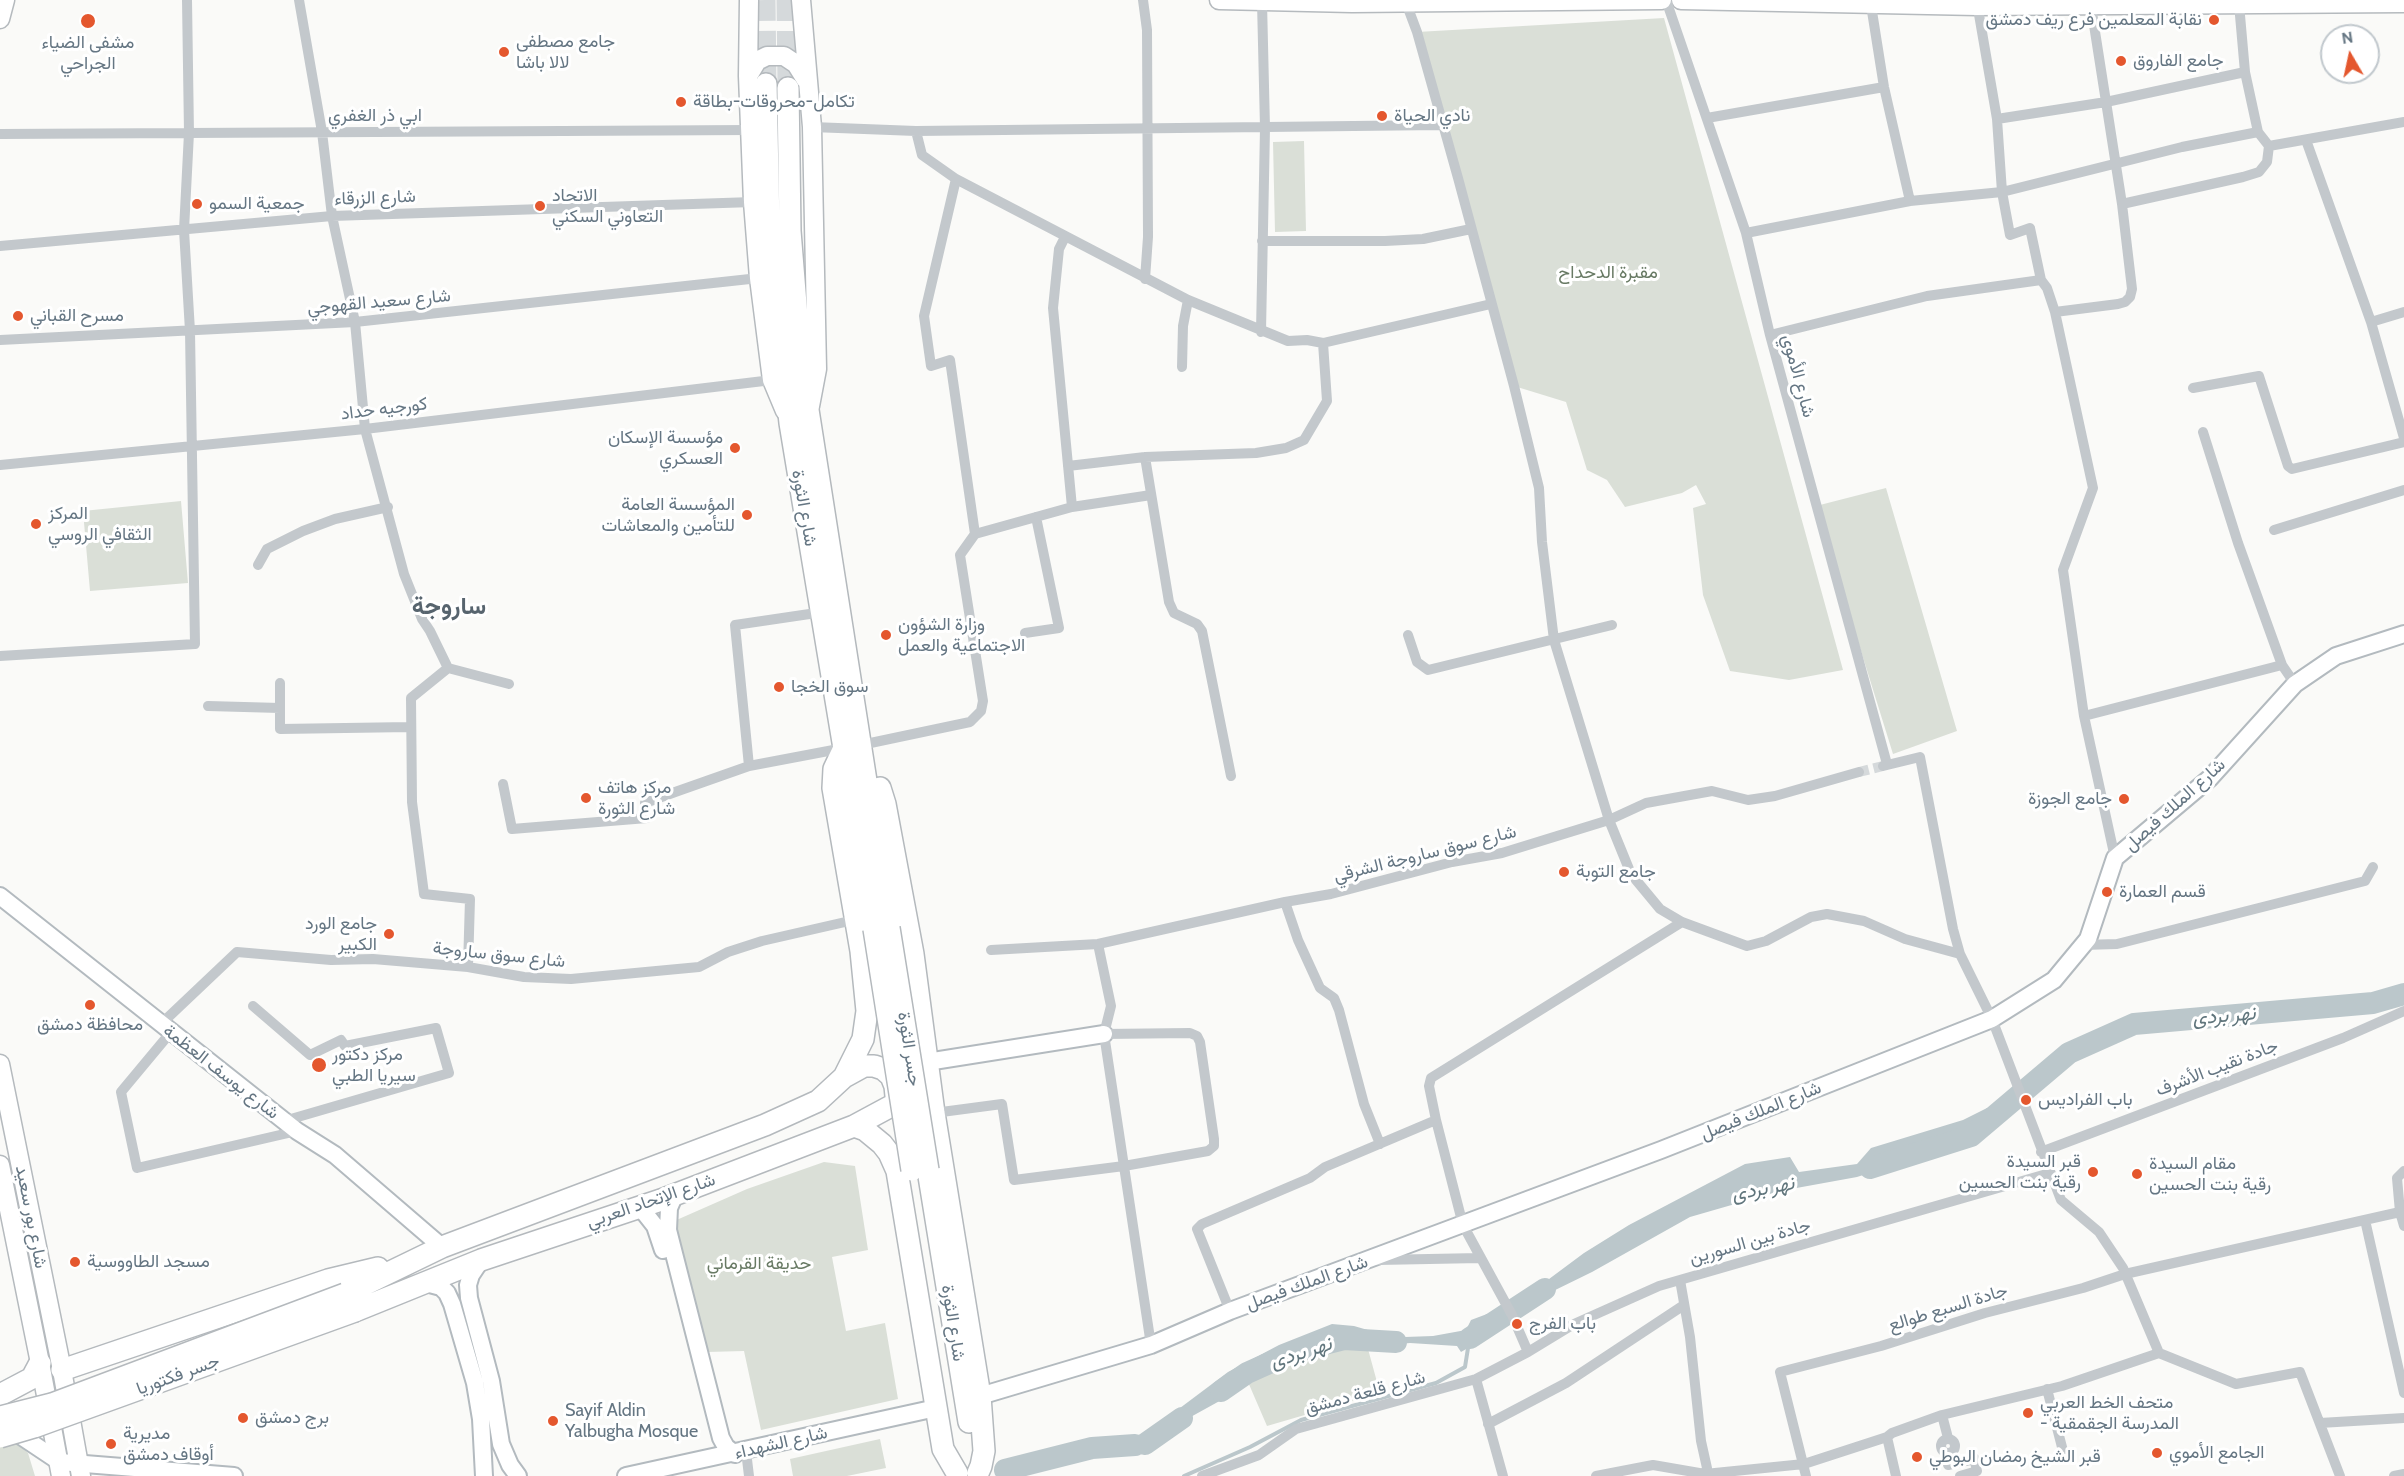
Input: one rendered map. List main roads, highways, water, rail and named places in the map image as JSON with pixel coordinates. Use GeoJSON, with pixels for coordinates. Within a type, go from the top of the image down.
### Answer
{"type":"FeatureCollection","features":[{"type":"Feature","properties":{"kind":"highway","name":"شارع الثورة"},"geometry":{"type":"LineString","coordinates":[[757,80],[769,225],[799,421],[856,750],[882,928]]}},
{"type":"Feature","properties":{"kind":"highway","name":"شارع الثورة"},"geometry":{"type":"LineString","coordinates":[[797,85],[790,231],[801,365],[799,421],[823,612],[856,750]]}},
{"type":"Feature","properties":{"kind":"highway"},"geometry":{"type":"LineString","coordinates":[[844,1077],[860,1046],[867,1011],[861,951],[832,779],[856,750],[872,769],[885,804],[911,939],[934,1113],[919,1166],[936,1408],[943,1449],[968,1474],[981,1466],[984,1451],[980,1396],[919,1166]]}},
{"type":"Feature","properties":{"kind":"highway","name":"جسر الثورة"},"geometry":{"type":"LineString","coordinates":[[882,928],[919,1166]]}},
{"type":"Feature","properties":{"kind":"highway"},"geometry":{"type":"LineString","coordinates":[[861,951],[868,956],[885,958],[900,952],[911,939]]}},
{"type":"Feature","properties":{"kind":"highway"},"geometry":{"type":"LineString","coordinates":[[867,1011],[878,1002],[891,997],[906,996],[920,999]]}},
{"type":"Feature","properties":{"kind":"highway","name":"شارع الإتحاد العربي"},"geometry":{"type":"LineString","coordinates":[[350,1302],[426,1283],[481,1260],[640,1207],[854,1126],[893,1105],[922,1076],[927,1062]]}},
{"type":"Feature","properties":{"kind":"highway"},"geometry":{"type":"LineString","coordinates":[[844,1077],[864,1066],[884,1069],[891,1076],[895,1086],[896,1096],[893,1105]]}},
{"type":"Feature","properties":{"kind":"highway","name":"شارع الإتحاد العربي"},"geometry":{"type":"LineString","coordinates":[[350,1302],[417,1258],[765,1125],[818,1101],[844,1077]]}},
{"type":"Feature","properties":{"kind":"highway"},"geometry":{"type":"LineString","coordinates":[[854,1126],[874,1136],[889,1153],[919,1166]]}},
{"type":"Feature","properties":{"kind":"highway","name":"شارع الثورة"},"geometry":{"type":"LineString","coordinates":[[919,1166],[968,1474]]}},
{"type":"Feature","properties":{"kind":"highway"},"geometry":{"type":"LineString","coordinates":[[62,1370],[328,1280],[417,1258]]}},
{"type":"Feature","properties":{"kind":"highway","name":"جسر فكتوريا"},"geometry":{"type":"LineString","coordinates":[[2,1428],[34,1427],[350,1302]]}},
{"type":"Feature","properties":{"kind":"highway"},"geometry":{"type":"LineString","coordinates":[[0,1395],[32,1378],[40,1363]]}},
{"type":"Feature","properties":{"kind":"main road"},"geometry":{"type":"LineString","coordinates":[[0,19],[5,0]]}},
{"type":"Feature","properties":{"kind":"main road"},"geometry":{"type":"LineString","coordinates":[[749,0],[757,80]]}},
{"type":"Feature","properties":{"kind":"main road"},"geometry":{"type":"LineString","coordinates":[[797,85],[801,0]]}},
{"type":"Feature","properties":{"kind":"main road"},"geometry":{"type":"LineString","coordinates":[[1219,0],[1262,2],[1664,0]]}},
{"type":"Feature","properties":{"kind":"main road"},"geometry":{"type":"LineString","coordinates":[[1681,0],[1843,2],[1871,5],[1977,3],[2091,6],[2284,2],[2404,3]]}},
{"type":"Feature","properties":{"kind":"main road"},"geometry":{"type":"LineString","coordinates":[[767,56],[784,56],[796,63],[797,85],[812,127],[817,369],[799,421],[772,380],[759,278],[750,130],[757,80],[757,61],[767,56]]}},
{"type":"Feature","properties":{"kind":"main road","name":"شارع الملك فيصل"},"geometry":{"type":"LineString","coordinates":[[980,1396],[1151,1345],[1230,1311],[1661,1150],[1992,1019],[2054,980],[2088,939],[2115,858],[2210,778],[2295,684],[2336,656],[2404,634]]}},
{"type":"Feature","properties":{"kind":"main road","name":"شارع يوسف العظمة"},"geometry":{"type":"LineString","coordinates":[[0,896],[290,1126],[335,1155],[442,1247]]}},
{"type":"Feature","properties":{"kind":"main road"},"geometry":{"type":"LineString","coordinates":[[927,1062],[1104,1034]]}},
{"type":"Feature","properties":{"kind":"main road","name":"شارع بور سعيد"},"geometry":{"type":"LineString","coordinates":[[0,1064],[62,1370],[80,1471]]}},
{"type":"Feature","properties":{"kind":"main road","name":"شارع بور سعيد"},"geometry":{"type":"LineString","coordinates":[[0,1165],[5,1217],[40,1363],[60,1469]]}},
{"type":"Feature","properties":{"kind":"main road"},"geometry":{"type":"LineString","coordinates":[[675,1194],[669,1208],[667,1223],[710,1439],[708,1452],[700,1461]]}},
{"type":"Feature","properties":{"kind":"main road"},"geometry":{"type":"LineString","coordinates":[[640,1207],[651,1219],[658,1234],[721,1438],[726,1447],[740,1452]]}},
{"type":"Feature","properties":{"kind":"main road"},"geometry":{"type":"LineString","coordinates":[[481,1260],[471,1275],[468,1285],[469,1298],[492,1381],[501,1444],[510,1465],[518,1476]]}},
{"type":"Feature","properties":{"kind":"main road"},"geometry":{"type":"LineString","coordinates":[[426,1283],[441,1287],[452,1304],[475,1383],[481,1419],[484,1476]]}},
{"type":"Feature","properties":{"kind":"main road","name":"شارع الشهداء"},"geometry":{"type":"LineString","coordinates":[[626,1476],[936,1408]]}},
{"type":"Feature","properties":{"kind":"main road"},"geometry":{"type":"LineString","coordinates":[[2,1428],[60,1469],[234,1476]]}},
{"type":"Feature","properties":{"kind":"water"},"geometry":{"type":"Polygon","coordinates":[[[1987,1108],[1998,1113],[1971,1136],[1898,1159],[1888,1167],[1857,1177],[1780,1191],[1690,1217],[1592,1272],[1543,1296],[1526,1312],[1520,1305],[1517,1297],[1545,1282],[1584,1253],[1629,1225],[1745,1164],[1790,1157],[1799,1172],[1857,1164],[1871,1148],[1963,1120],[1987,1108]]]}},
{"type":"Feature","properties":{"kind":"water"},"geometry":{"type":"Polygon","coordinates":[[[1487,1314],[1496,1321],[1496,1332],[1461,1352],[1457,1346],[1410,1343],[1379,1346],[1365,1340],[1344,1339],[1296,1351],[1247,1373],[1225,1398],[1158,1435],[1156,1426],[1228,1372],[1279,1345],[1332,1324],[1354,1326],[1385,1335],[1433,1336],[1466,1330],[1471,1320],[1487,1314]]]}},
{"type":"Feature","properties":{"kind":"waterway","name":"نهر بردى"},"geometry":{"type":"LineString","coordinates":[[1870,1168],[1971,1136],[2069,1053],[2134,1024],[2373,1003],[2404,994]]}},
{"type":"Feature","properties":{"kind":"waterway","name":"نهر بردى"},"geometry":{"type":"LineString","coordinates":[[1470,1338],[1545,1289]]}},
{"type":"Feature","properties":{"kind":"waterway","name":"نهر بردى"},"geometry":{"type":"LineString","coordinates":[[1221,1391],[1247,1373],[1296,1351],[1344,1339],[1396,1342]]}},
{"type":"Feature","properties":{"kind":"waterway"},"geometry":{"type":"LineString","coordinates":[[1184,1476],[1250,1447],[1301,1420],[1436,1383],[1465,1367],[1468,1348]]}},
{"type":"Feature","properties":{"kind":"waterway","name":"نهر بردى"},"geometry":{"type":"LineString","coordinates":[[1145,1444],[1182,1418]]}},
{"type":"Feature","properties":{"kind":"waterway","name":"نهر بردى"},"geometry":{"type":"LineString","coordinates":[[1005,1470],[1092,1448],[1135,1445]]}},
{"type":"Feature","properties":{"kind":"tunnel"},"geometry":{"type":"LineString","coordinates":[[765,0],[766,84]]}},
{"type":"Feature","properties":{"kind":"tunnel"},"geometry":{"type":"LineString","coordinates":[[787,0],[788,88]]}},
{"type":"Feature","properties":{"kind":"tunnel"},"geometry":{"type":"LineString","coordinates":[[1859,772],[1883,766]]}},
{"type":"Feature","properties":{"kind":"place","name":"نقابة المعلمين فرع ريف دمشق"},"geometry":{"type":"Point","coordinates":[2214,20]}},
{"type":"Feature","properties":{"kind":"place","name":"مشفى الضياء الجراحي"},"geometry":{"type":"Point","coordinates":[88,21]}},
{"type":"Feature","properties":{"kind":"place","name":"جامع مصطفى لالا باشا"},"geometry":{"type":"Point","coordinates":[504,52]}},
{"type":"Feature","properties":{"kind":"place","name":"جامع الفاروق"},"geometry":{"type":"Point","coordinates":[2121,61]}},
{"type":"Feature","properties":{"kind":"place","name":"تكامل-محروقات-بطاقة"},"geometry":{"type":"Point","coordinates":[681,102]}},
{"type":"Feature","properties":{"kind":"place","name":"نادي الحياة"},"geometry":{"type":"Point","coordinates":[1382,116]}},
{"type":"Feature","properties":{"kind":"place","name":"جمعية السمو"},"geometry":{"type":"Point","coordinates":[197,204]}},
{"type":"Feature","properties":{"kind":"place","name":"الاتحاد التعاوني السكني"},"geometry":{"type":"Point","coordinates":[540,206]}},
{"type":"Feature","properties":{"kind":"place","name":"مسرح القباني"},"geometry":{"type":"Point","coordinates":[18,316]}},
{"type":"Feature","properties":{"kind":"place","name":"مؤسسة الإسكان العسكري"},"geometry":{"type":"Point","coordinates":[735,448]}},
{"type":"Feature","properties":{"kind":"place","name":"المؤسسة العامة للتأمين والمعاشات"},"geometry":{"type":"Point","coordinates":[747,515]}},
{"type":"Feature","properties":{"kind":"place","name":"المركز الثقافي الروسي"},"geometry":{"type":"Point","coordinates":[36,524]}},
{"type":"Feature","properties":{"kind":"place","name":"وزارة الشؤون الاجتماعية والعمل"},"geometry":{"type":"Point","coordinates":[886,635]}},
{"type":"Feature","properties":{"kind":"place","name":"سوق الخجا"},"geometry":{"type":"Point","coordinates":[779,687]}},
{"type":"Feature","properties":{"kind":"place","name":"مركز هاتف شارع الثورة"},"geometry":{"type":"Point","coordinates":[586,798]}},
{"type":"Feature","properties":{"kind":"place","name":"جامع الجوزة"},"geometry":{"type":"Point","coordinates":[2124,799]}},
{"type":"Feature","properties":{"kind":"place","name":"جامع التوبة"},"geometry":{"type":"Point","coordinates":[1564,872]}},
{"type":"Feature","properties":{"kind":"place","name":"قسم العمارة"},"geometry":{"type":"Point","coordinates":[2107,892]}},
{"type":"Feature","properties":{"kind":"place","name":"جامع الورد الكبير"},"geometry":{"type":"Point","coordinates":[389,934]}},
{"type":"Feature","properties":{"kind":"place","name":"محافظة دمشق"},"geometry":{"type":"Point","coordinates":[90,1005]}},
{"type":"Feature","properties":{"kind":"place","name":"مركز دكتور سيريا الطبي"},"geometry":{"type":"Point","coordinates":[319,1065]}},
{"type":"Feature","properties":{"kind":"place","name":"باب الفراديس"},"geometry":{"type":"Point","coordinates":[2026,1100]}},
{"type":"Feature","properties":{"kind":"place","name":"قبر السيدة رقية بنت الحسين"},"geometry":{"type":"Point","coordinates":[2093,1172]}},
{"type":"Feature","properties":{"kind":"place","name":"مقام السيدة رقية بنت الحسين"},"geometry":{"type":"Point","coordinates":[2137,1174]}},
{"type":"Feature","properties":{"kind":"place","name":"مسجد الطاووسية"},"geometry":{"type":"Point","coordinates":[75,1262]}},
{"type":"Feature","properties":{"kind":"place","name":"باب الفرج"},"geometry":{"type":"Point","coordinates":[1517,1324]}},
{"type":"Feature","properties":{"kind":"place","name":"متحف الخط العربي - المدرسة الجقمقية"},"geometry":{"type":"Point","coordinates":[2028,1413]}},
{"type":"Feature","properties":{"kind":"place","name":"برج دمشق"},"geometry":{"type":"Point","coordinates":[243,1418]}},
{"type":"Feature","properties":{"kind":"place","name":"Sayif Aldin Yalbugha Mosque"},"geometry":{"type":"Point","coordinates":[553,1421]}},
{"type":"Feature","properties":{"kind":"place","name":"مديرية أوقاف دمشق"},"geometry":{"type":"Point","coordinates":[111,1444]}},
{"type":"Feature","properties":{"kind":"place","name":"الجامع الأموي"},"geometry":{"type":"Point","coordinates":[2157,1453]}},
{"type":"Feature","properties":{"kind":"place","name":"قبر الشيخ رمضان البوطي"},"geometry":{"type":"Point","coordinates":[1917,1457]}},
{"type":"Feature","properties":{"kind":"district","name":"ساروجة"},"geometry":{"type":"Point","coordinates":[449,607]}},
{"type":"Feature","properties":{"kind":"park label","name":"مقبرة الدحداح"},"geometry":{"type":"Point","coordinates":[1608,273]}},
{"type":"Feature","properties":{"kind":"park label","name":"حديقة القرماني"},"geometry":{"type":"Point","coordinates":[759,1264]}}]}
